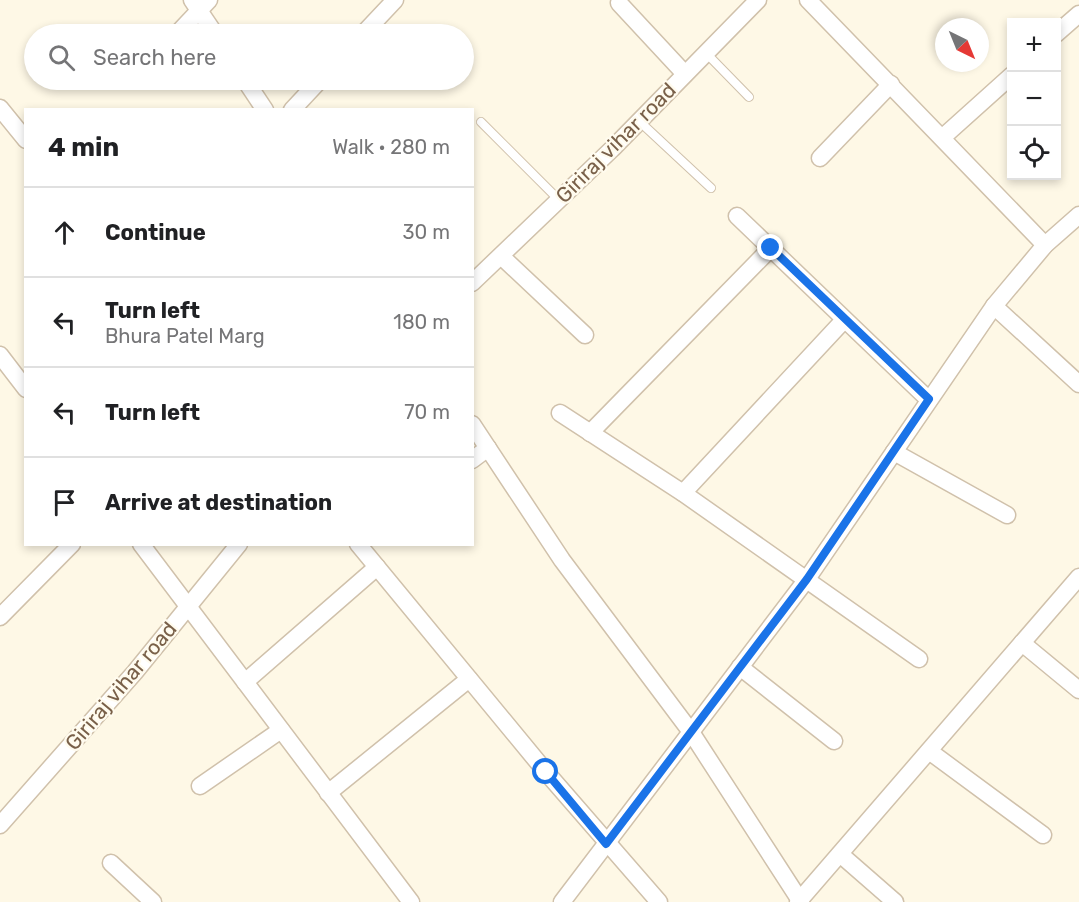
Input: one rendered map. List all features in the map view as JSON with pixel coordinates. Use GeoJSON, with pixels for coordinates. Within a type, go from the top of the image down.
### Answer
{"type":"FeatureCollection","features":[{"type":"Feature","properties":{"kind":"street","name":"Giriraj vihar road"},"geometry":{"type":"LineString","coordinates":[[474,282],[639,121],[758,0]]}},
{"type":"Feature","properties":{"kind":"street"},"geometry":{"type":"LineString","coordinates":[[808,0],[1045,245]]}},
{"type":"Feature","properties":{"kind":"street"},"geometry":{"type":"LineString","coordinates":[[371,24],[387,3]]}},
{"type":"Feature","properties":{"kind":"street"},"geometry":{"type":"LineString","coordinates":[[619,3],[685,74]]}},
{"type":"Feature","properties":{"kind":"street"},"geometry":{"type":"LineString","coordinates":[[185,24],[200,4],[210,24]]}},
{"type":"Feature","properties":{"kind":"street"},"geometry":{"type":"LineString","coordinates":[[1061,30],[1079,14]]}},
{"type":"Feature","properties":{"kind":"street"},"geometry":{"type":"LineString","coordinates":[[943,137],[1007,79]]}},
{"type":"Feature","properties":{"kind":"street"},"geometry":{"type":"LineString","coordinates":[[820,158],[891,84]]}},
{"type":"Feature","properties":{"kind":"street"},"geometry":{"type":"LineString","coordinates":[[252,90],[264,108]]}},
{"type":"Feature","properties":{"kind":"street"},"geometry":{"type":"LineString","coordinates":[[294,108],[311,90]]}},
{"type":"Feature","properties":{"kind":"street"},"geometry":{"type":"LineString","coordinates":[[0,108],[24,138]]}},
{"type":"Feature","properties":{"kind":"street"},"geometry":{"type":"LineString","coordinates":[[562,902],[807,579],[994,306],[1045,245],[1079,215]]}},
{"type":"Feature","properties":{"kind":"street"},"geometry":{"type":"LineString","coordinates":[[737,216],[929,399]]}},
{"type":"Feature","properties":{"kind":"street"},"geometry":{"type":"LineString","coordinates":[[590,433],[771,248]]}},
{"type":"Feature","properties":{"kind":"street"},"geometry":{"type":"LineString","coordinates":[[501,256],[585,335]]}},
{"type":"Feature","properties":{"kind":"street"},"geometry":{"type":"LineString","coordinates":[[994,306],[1079,384]]}},
{"type":"Feature","properties":{"kind":"street"},"geometry":{"type":"LineString","coordinates":[[683,493],[844,320]]}},
{"type":"Feature","properties":{"kind":"street"},"geometry":{"type":"LineString","coordinates":[[0,355],[24,386]]}},
{"type":"Feature","properties":{"kind":"street"},"geometry":{"type":"LineString","coordinates":[[560,413],[683,493],[919,660]]}},
{"type":"Feature","properties":{"kind":"street"},"geometry":{"type":"LineString","coordinates":[[474,427],[562,560],[691,732],[800,901],[1079,577]]}},
{"type":"Feature","properties":{"kind":"street"},"geometry":{"type":"LineString","coordinates":[[474,458],[488,448]]}},
{"type":"Feature","properties":{"kind":"street"},"geometry":{"type":"LineString","coordinates":[[894,452],[1007,515]]}},
{"type":"Feature","properties":{"kind":"street"},"geometry":{"type":"LineString","coordinates":[[0,617],[70,546]]}},
{"type":"Feature","properties":{"kind":"street"},"geometry":{"type":"LineString","coordinates":[[142,546],[411,902]]}},
{"type":"Feature","properties":{"kind":"street","name":"Giriraj vihar road"},"geometry":{"type":"LineString","coordinates":[[0,825],[135,672],[237,546]]}},
{"type":"Feature","properties":{"kind":"street"},"geometry":{"type":"LineString","coordinates":[[361,546],[606,844],[659,902]]}},
{"type":"Feature","properties":{"kind":"street"},"geometry":{"type":"LineString","coordinates":[[245,682],[377,567]]}},
{"type":"Feature","properties":{"kind":"street"},"geometry":{"type":"LineString","coordinates":[[1022,643],[1079,690]]}},
{"type":"Feature","properties":{"kind":"street"},"geometry":{"type":"LineString","coordinates":[[740,668],[834,741]]}},
{"type":"Feature","properties":{"kind":"street"},"geometry":{"type":"LineString","coordinates":[[328,793],[469,679]]}},
{"type":"Feature","properties":{"kind":"street"},"geometry":{"type":"LineString","coordinates":[[200,786],[281,730]]}},
{"type":"Feature","properties":{"kind":"street"},"geometry":{"type":"LineString","coordinates":[[929,750],[1043,836]]}},
{"type":"Feature","properties":{"kind":"street"},"geometry":{"type":"LineString","coordinates":[[840,854],[895,902]]}},
{"type":"Feature","properties":{"kind":"street"},"geometry":{"type":"LineString","coordinates":[[111,863],[153,902]]}},
{"type":"Feature","properties":{"kind":"lane"},"geometry":{"type":"LineString","coordinates":[[706,53],[749,97]]}},
{"type":"Feature","properties":{"kind":"lane"},"geometry":{"type":"LineString","coordinates":[[639,121],[711,188]]}},
{"type":"Feature","properties":{"kind":"lane"},"geometry":{"type":"LineString","coordinates":[[481,122],[559,200]]}},
{"type":"Feature","properties":{"kind":"route"},"geometry":{"type":"LineString","coordinates":[[546,772],[606,844],[807,579],[929,399],[771,248]]}}]}
